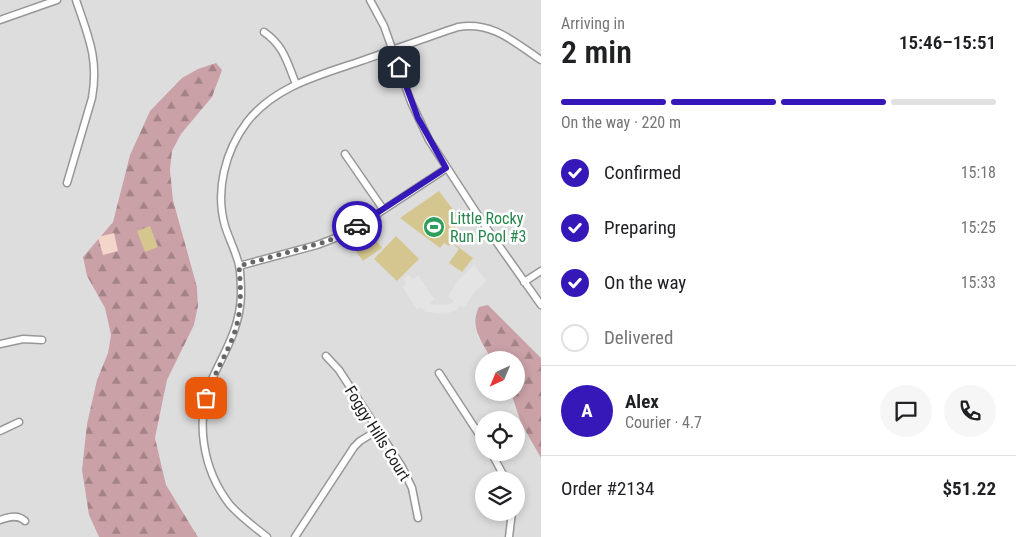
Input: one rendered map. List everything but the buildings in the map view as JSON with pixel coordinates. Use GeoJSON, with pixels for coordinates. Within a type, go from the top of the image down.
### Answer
{"type":"FeatureCollection","features":[{"type":"Feature","properties":{"kind":"street"},"geometry":{"type":"LineString","coordinates":[[0,20],[57,0]]}},
{"type":"Feature","properties":{"kind":"street"},"geometry":{"type":"LineString","coordinates":[[67,183],[92,98],[94,84],[93,49],[76,0]]}},
{"type":"Feature","properties":{"kind":"street"},"geometry":{"type":"LineString","coordinates":[[370,0],[384,26],[418,118],[446,168],[541,305]]}},
{"type":"Feature","properties":{"kind":"street"},"geometry":{"type":"LineString","coordinates":[[267,537],[238,513],[220,491],[208,464],[203,436],[204,410],[209,386],[228,349],[239,316],[241,297],[239,266],[225,225],[222,206],[222,182],[228,158],[239,133],[256,112],[272,98],[296,84],[458,28],[478,26],[501,34],[541,60]]}},
{"type":"Feature","properties":{"kind":"street"},"geometry":{"type":"LineString","coordinates":[[264,32],[275,40],[282,50],[296,84]]}},
{"type":"Feature","properties":{"kind":"street"},"geometry":{"type":"LineString","coordinates":[[345,154],[383,209]]}},
{"type":"Feature","properties":{"kind":"street"},"geometry":{"type":"LineString","coordinates":[[239,266],[328,241],[347,232],[446,168]]}},
{"type":"Feature","properties":{"kind":"street"},"geometry":{"type":"LineString","coordinates":[[524,282],[541,271]]}},
{"type":"Feature","properties":{"kind":"street"},"geometry":{"type":"LineString","coordinates":[[0,344],[23,339],[42,340]]}},
{"type":"Feature","properties":{"kind":"street","name":"Foggy Hills Court"},"geometry":{"type":"LineString","coordinates":[[326,356],[339,370],[407,477],[415,499],[418,518]]}},
{"type":"Feature","properties":{"kind":"street"},"geometry":{"type":"LineString","coordinates":[[439,374],[475,428]]}},
{"type":"Feature","properties":{"kind":"street"},"geometry":{"type":"LineString","coordinates":[[0,431],[19,422]]}},
{"type":"Feature","properties":{"kind":"street"},"geometry":{"type":"LineString","coordinates":[[295,537],[354,447],[378,430]]}},
{"type":"Feature","properties":{"kind":"street"},"geometry":{"type":"LineString","coordinates":[[0,520],[13,516],[22,518],[25,521]]}},
{"type":"Feature","properties":{"kind":"street"},"geometry":{"type":"LineString","coordinates":[[509,537],[511,521]]}},
{"type":"Feature","properties":{"kind":"shaded area"},"geometry":{"type":"Polygon","coordinates":[[[0,0],[541,0],[541,358],[488,305],[477,335],[487,351],[475,351],[475,401],[514,401],[517,411],[475,411],[475,461],[525,461],[525,430],[541,458],[541,537],[198,537],[166,485],[155,438],[167,380],[194,325],[198,306],[197,287],[173,200],[170,170],[172,151],[181,134],[212,97],[130,155],[113,222],[83,257],[87,276],[105,308],[111,335],[108,353],[97,380],[89,515],[99,537],[0,537],[0,0]]]}},
{"type":"Feature","properties":{"kind":"shaded area","name":"Little Rocky Run Pool #3"},"geometry":{"type":"Polygon","coordinates":[[[439,191],[457,215],[451,223],[461,232],[453,243],[473,258],[462,272],[449,263],[459,249],[452,243],[449,246],[444,243],[440,248],[400,218],[439,191]]]}},
{"type":"Feature","properties":{"kind":"shaded area"},"geometry":{"type":"Polygon","coordinates":[[[150,226],[158,247],[145,252],[137,231],[150,226]]]}},
{"type":"Feature","properties":{"kind":"shaded area"},"geometry":{"type":"Polygon","coordinates":[[[114,233],[118,251],[103,255],[98,237],[114,233]]]}},
{"type":"Feature","properties":{"kind":"shaded area"},"geometry":{"type":"Polygon","coordinates":[[[372,234],[382,248],[363,261],[353,247],[372,234]]]}},
{"type":"Feature","properties":{"kind":"shaded area"},"geometry":{"type":"Polygon","coordinates":[[[396,236],[419,259],[397,281],[374,259],[396,236]]]}},
{"type":"Feature","properties":{"kind":"shaded area"},"geometry":{"type":"Polygon","coordinates":[[[474,265],[487,281],[475,291],[464,308],[461,305],[455,311],[445,314],[426,312],[421,307],[417,310],[403,287],[406,284],[404,278],[408,275],[413,279],[418,275],[434,299],[430,304],[444,305],[452,303],[454,300],[448,297],[457,281],[474,265]]]}},
{"type":"Feature","properties":{"kind":"green space"},"geometry":{"type":"Polygon","coordinates":[[[216,63],[222,70],[212,97],[181,134],[172,151],[170,170],[173,200],[197,287],[198,306],[194,325],[167,380],[155,438],[166,485],[198,537],[99,537],[89,515],[82,470],[87,424],[97,380],[108,353],[111,335],[105,308],[87,276],[83,257],[113,222],[130,155],[150,111],[182,78],[198,69],[216,63]]]}},
{"type":"Feature","properties":{"kind":"green space"},"geometry":{"type":"Polygon","coordinates":[[[488,305],[541,358],[541,458],[525,430],[525,411],[517,411],[514,401],[525,401],[525,351],[486,351],[476,328],[476,314],[479,307],[488,305]]]}},
{"type":"Feature","properties":{"kind":"way so far"},"geometry":{"type":"LineString","coordinates":[[206,398],[213,376],[228,349],[239,316],[241,297],[239,266],[317,245],[338,237],[357,226]]}},
{"type":"Feature","properties":{"kind":"place","name":"Little Rocky Run Pool #3"},"geometry":{"type":"Point","coordinates":[434,227]}},
{"type":"Feature","properties":{"kind":"route"},"geometry":{"type":"LineString","coordinates":[[357,226],[446,168],[418,118],[399,67]]}}]}
